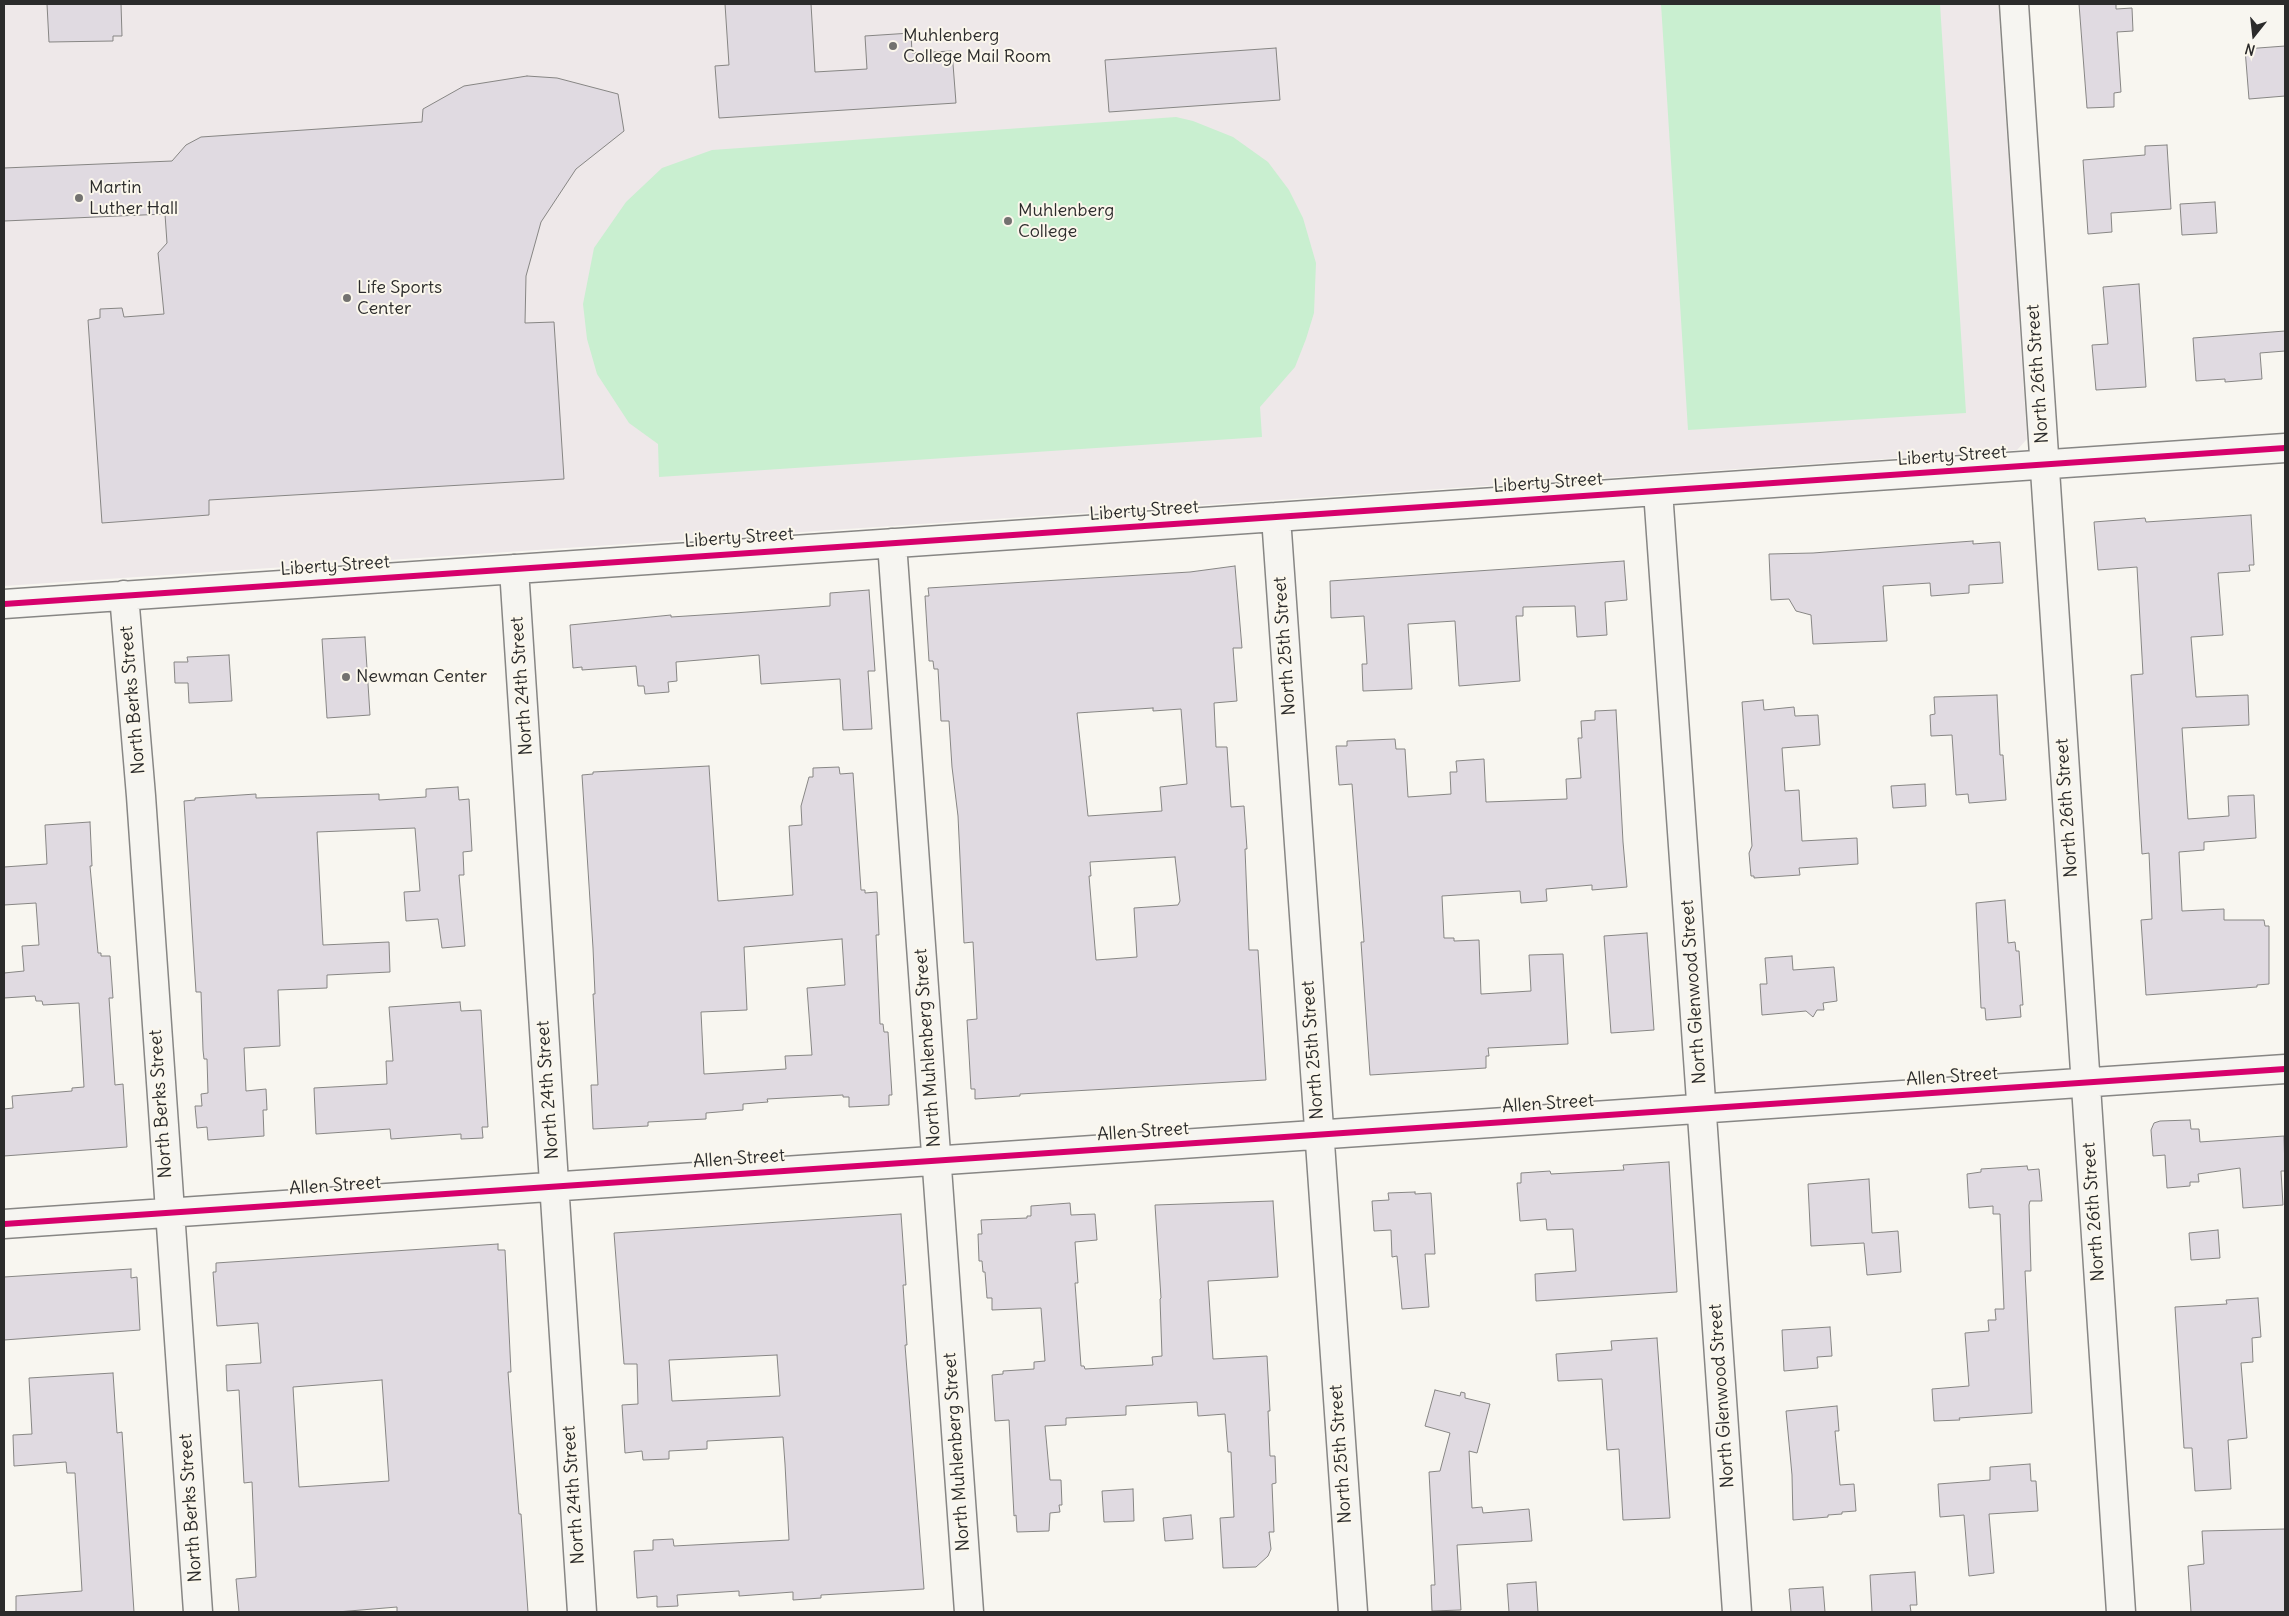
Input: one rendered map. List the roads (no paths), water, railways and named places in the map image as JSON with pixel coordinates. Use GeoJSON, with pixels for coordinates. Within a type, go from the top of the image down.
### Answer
{"type":"FeatureCollection","features":[{"type":"Feature","properties":{"kind":"street","name":"North 26th Street"},"geometry":{"type":"LineString","coordinates":[[2014,4],[2122,1612]]}},
{"type":"Feature","properties":{"kind":"street","name":"Liberty Street"},"geometry":{"type":"LineString","coordinates":[[4,604],[2285,448]]}},
{"type":"Feature","properties":{"kind":"street","name":"North Glenwood Street"},"geometry":{"type":"LineString","coordinates":[[1658,491],[1737,1612]]}},
{"type":"Feature","properties":{"kind":"street","name":"North 25th Street"},"geometry":{"type":"LineString","coordinates":[[1276,517],[1352,1612]]}},
{"type":"Feature","properties":{"kind":"street","name":"North Muhlenberg Street"},"geometry":{"type":"LineString","coordinates":[[892,543],[969,1612]]}},
{"type":"Feature","properties":{"kind":"street","name":"North 24th Street"},"geometry":{"type":"LineString","coordinates":[[514,569],[582,1612]]}},
{"type":"Feature","properties":{"kind":"street","name":"North Berks Street"},"geometry":{"type":"LineString","coordinates":[[124,595],[198,1612]]}},
{"type":"Feature","properties":{"kind":"street","name":"Allen Street"},"geometry":{"type":"LineString","coordinates":[[4,1224],[2285,1069]]}},
{"type":"Feature","properties":{"kind":"place","name":"Muhlenberg College Mail Room"},"geometry":{"type":"Point","coordinates":[893,46]}},
{"type":"Feature","properties":{"kind":"place","name":"Martin Luther Hall"},"geometry":{"type":"Point","coordinates":[79,198]}},
{"type":"Feature","properties":{"kind":"place","name":"Muhlenberg College"},"geometry":{"type":"Point","coordinates":[1008,221]}},
{"type":"Feature","properties":{"kind":"place","name":"Life Sports Center"},"geometry":{"type":"Point","coordinates":[347,298]}},
{"type":"Feature","properties":{"kind":"place","name":"Newman Center"},"geometry":{"type":"Point","coordinates":[346,677]}}]}
